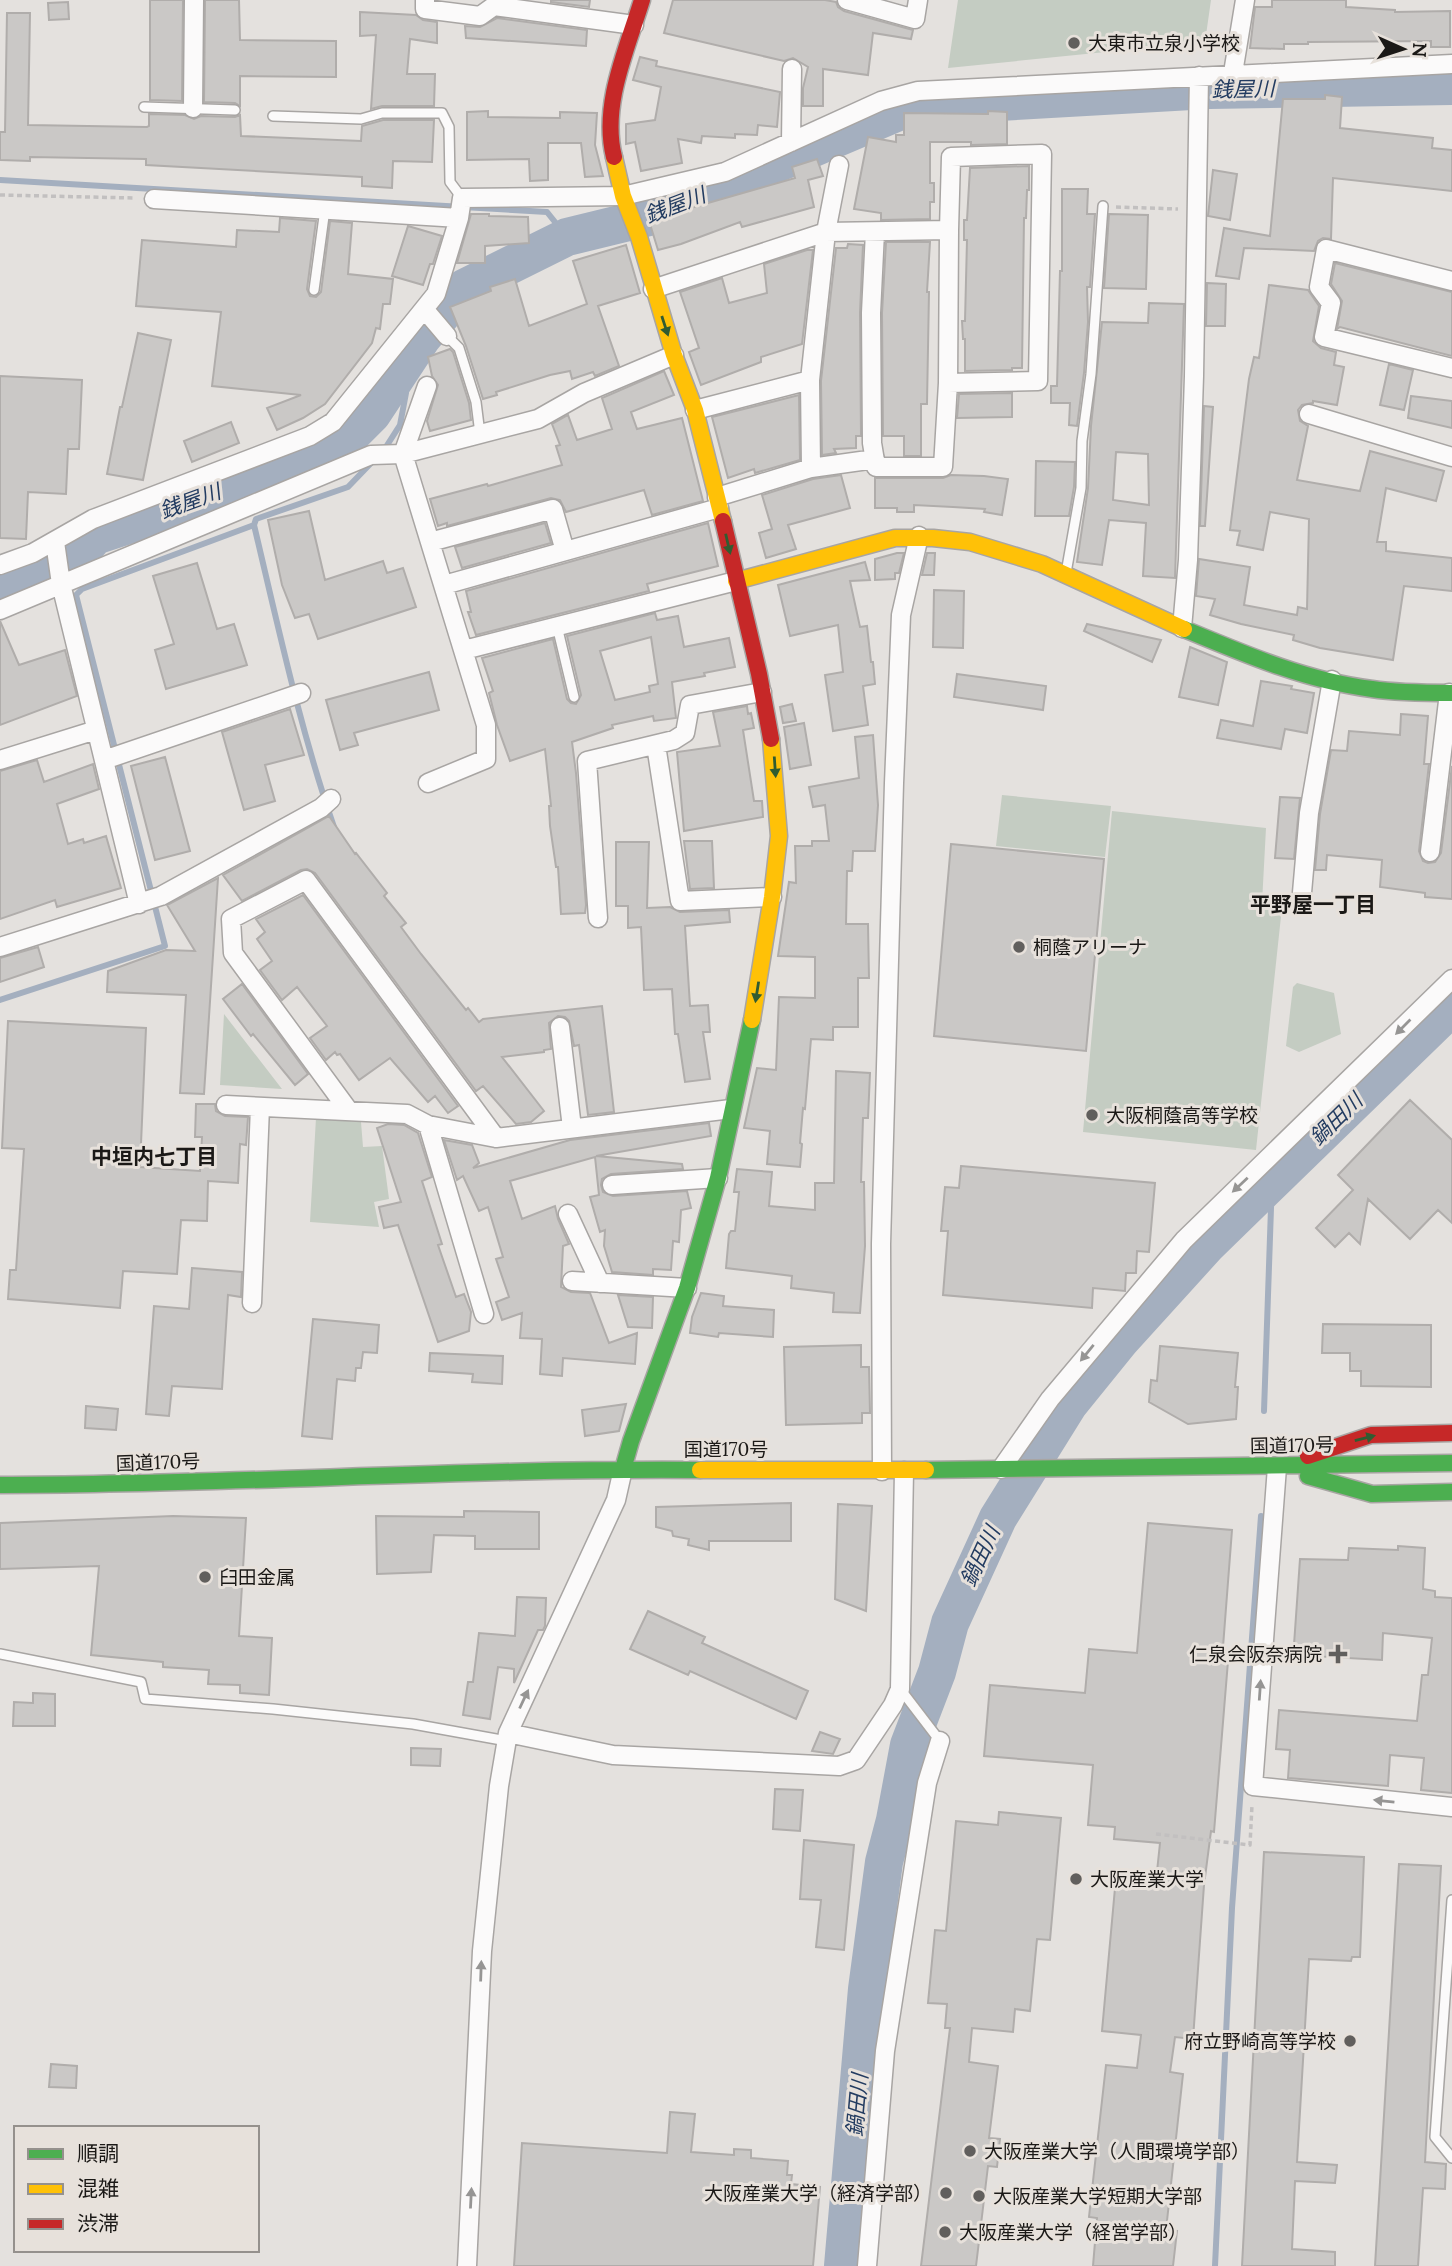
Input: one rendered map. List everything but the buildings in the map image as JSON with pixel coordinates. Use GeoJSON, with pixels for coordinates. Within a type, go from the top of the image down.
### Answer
{"type":"FeatureCollection","features":[{"type":"Feature","properties":{"kind":"main road"},"geometry":{"type":"LineString","coordinates":[[623,1469],[687,1289],[718,1178],[751,1027],[779,836],[774,757],[762,692],[718,502],[695,410],[653,289],[610,142],[613,96],[642,0]]}},
{"type":"Feature","properties":{"kind":"main road"},"geometry":{"type":"LineString","coordinates":[[736,581],[895,538],[919,536],[982,544],[1015,552],[1182,628],[1283,667],[1363,688],[1450,693]]}},
{"type":"Feature","properties":{"kind":"main road"},"geometry":{"type":"LineString","coordinates":[[1277,1467],[1371,1436],[1452,1433]]}},
{"type":"Feature","properties":{"kind":"main road","name":"国道170号"},"geometry":{"type":"LineString","coordinates":[[0,1485],[128,1485],[296,1476],[623,1469],[904,1471],[1452,1463]]}},
{"type":"Feature","properties":{"kind":"main road"},"geometry":{"type":"LineString","coordinates":[[1277,1467],[1371,1493],[1452,1492]]}},
{"type":"Feature","properties":{"kind":"street"},"geometry":{"type":"LineString","coordinates":[[194,0],[194,108]]}},
{"type":"Feature","properties":{"kind":"street"},"geometry":{"type":"LineString","coordinates":[[425,0],[425,9],[480,16],[494,6],[634,25]]}},
{"type":"Feature","properties":{"kind":"street"},"geometry":{"type":"LineString","coordinates":[[847,0],[915,19],[918,0]]}},
{"type":"Feature","properties":{"kind":"street"},"geometry":{"type":"LineString","coordinates":[[1233,73],[1245,0]]}},
{"type":"Feature","properties":{"kind":"street"},"geometry":{"type":"LineString","coordinates":[[154,199],[325,209],[460,209],[624,196],[725,172],[881,101],[918,91],[1452,64]]}},
{"type":"Feature","properties":{"kind":"street"},"geometry":{"type":"LineString","coordinates":[[791,142],[792,69]]}},
{"type":"Feature","properties":{"kind":"street"},"geometry":{"type":"LineString","coordinates":[[1182,628],[1188,560],[1199,76]]}},
{"type":"Feature","properties":{"kind":"street"},"geometry":{"type":"LineString","coordinates":[[875,232],[871,313],[872,443],[876,467],[943,467],[948,383],[951,157],[1042,154],[1038,381],[948,383]]}},
{"type":"Feature","properties":{"kind":"street"},"geometry":{"type":"LineString","coordinates":[[811,468],[810,380],[826,232],[839,165]]}},
{"type":"Feature","properties":{"kind":"street"},"geometry":{"type":"LineString","coordinates":[[0,565],[55,542],[93,519],[310,436],[333,422],[436,294],[460,209]]}},
{"type":"Feature","properties":{"kind":"street"},"geometry":{"type":"LineString","coordinates":[[653,289],[826,232],[949,230]]}},
{"type":"Feature","properties":{"kind":"street"},"geometry":{"type":"LineString","coordinates":[[1452,281],[1326,249],[1319,287],[1331,303],[1324,337],[1452,368]]}},
{"type":"Feature","properties":{"kind":"street"},"geometry":{"type":"LineString","coordinates":[[425,310],[447,336]]}},
{"type":"Feature","properties":{"kind":"street"},"geometry":{"type":"LineString","coordinates":[[0,610],[387,454],[538,419],[584,393],[674,355]]}},
{"type":"Feature","properties":{"kind":"street"},"geometry":{"type":"LineString","coordinates":[[695,410],[810,380]]}},
{"type":"Feature","properties":{"kind":"street"},"geometry":{"type":"LineString","coordinates":[[387,454],[427,386]]}},
{"type":"Feature","properties":{"kind":"street"},"geometry":{"type":"LineString","coordinates":[[1310,414],[1452,457]]}},
{"type":"Feature","properties":{"kind":"street"},"geometry":{"type":"LineString","coordinates":[[387,454],[430,542],[486,725],[486,759],[428,782]]}},
{"type":"Feature","properties":{"kind":"street"},"geometry":{"type":"LineString","coordinates":[[444,585],[565,551],[718,502],[811,468],[875,459]]}},
{"type":"Feature","properties":{"kind":"street"},"geometry":{"type":"LineString","coordinates":[[430,542],[553,509],[565,551]]}},
{"type":"Feature","properties":{"kind":"street"},"geometry":{"type":"LineString","coordinates":[[882,1471],[881,1244],[894,783],[901,615],[919,536]]}},
{"type":"Feature","properties":{"kind":"street"},"geometry":{"type":"LineString","coordinates":[[55,542],[61,584],[96,730],[112,757],[149,900]]}},
{"type":"Feature","properties":{"kind":"street"},"geometry":{"type":"LineString","coordinates":[[464,650],[736,581]]}},
{"type":"Feature","properties":{"kind":"street"},"geometry":{"type":"LineString","coordinates":[[1301,904],[1309,813],[1332,680]]}},
{"type":"Feature","properties":{"kind":"street"},"geometry":{"type":"LineString","coordinates":[[598,918],[587,761],[674,740],[685,733],[690,705],[762,692]]}},
{"type":"Feature","properties":{"kind":"street"},"geometry":{"type":"LineString","coordinates":[[1430,852],[1450,693]]}},
{"type":"Feature","properties":{"kind":"street"},"geometry":{"type":"LineString","coordinates":[[112,757],[296,696]]}},
{"type":"Feature","properties":{"kind":"street"},"geometry":{"type":"LineString","coordinates":[[0,760],[96,730]]}},
{"type":"Feature","properties":{"kind":"street"},"geometry":{"type":"LineString","coordinates":[[656,746],[680,901],[772,897]]}},
{"type":"Feature","properties":{"kind":"street"},"geometry":{"type":"LineString","coordinates":[[0,947],[149,900],[326,803]]}},
{"type":"Feature","properties":{"kind":"street"},"geometry":{"type":"LineString","coordinates":[[349,1111],[233,953],[231,919],[306,880],[496,1138]]}},
{"type":"Feature","properties":{"kind":"street"},"geometry":{"type":"LineString","coordinates":[[1008,1469],[1050,1399],[1184,1240],[1452,979]]}},
{"type":"Feature","properties":{"kind":"street"},"geometry":{"type":"LineString","coordinates":[[560,1027],[572,1128]]}},
{"type":"Feature","properties":{"kind":"street"},"geometry":{"type":"LineString","coordinates":[[226,1105],[407,1114],[428,1125],[496,1138],[732,1109]]}},
{"type":"Feature","properties":{"kind":"street"},"geometry":{"type":"LineString","coordinates":[[252,1303],[260,1107]]}},
{"type":"Feature","properties":{"kind":"street"},"geometry":{"type":"LineString","coordinates":[[428,1125],[484,1314]]}},
{"type":"Feature","properties":{"kind":"street"},"geometry":{"type":"LineString","coordinates":[[612,1185],[718,1178]]}},
{"type":"Feature","properties":{"kind":"street"},"geometry":{"type":"LineString","coordinates":[[568,1214],[600,1283]]}},
{"type":"Feature","properties":{"kind":"street"},"geometry":{"type":"LineString","coordinates":[[572,1281],[687,1289]]}},
{"type":"Feature","properties":{"kind":"street"},"geometry":{"type":"LineString","coordinates":[[1277,1467],[1253,1786],[1452,1807]]}},
{"type":"Feature","properties":{"kind":"street"},"geometry":{"type":"LineString","coordinates":[[467,2266],[482,1951],[499,1786],[507,1737],[616,1500],[623,1469]]}},
{"type":"Feature","properties":{"kind":"street"},"geometry":{"type":"LineString","coordinates":[[507,1737],[613,1755],[839,1766],[856,1760],[893,1705],[904,1694],[904,1471]]}},
{"type":"Feature","properties":{"kind":"street"},"geometry":{"type":"LineString","coordinates":[[867,2266],[886,2052],[927,1783],[937,1737]]}},
{"type":"Feature","properties":{"kind":"lane"},"geometry":{"type":"LineString","coordinates":[[144,107],[234,110]]}},
{"type":"Feature","properties":{"kind":"lane"},"geometry":{"type":"LineString","coordinates":[[273,116],[361,119],[382,113],[442,113],[450,127],[450,182],[460,209]]}},
{"type":"Feature","properties":{"kind":"lane"},"geometry":{"type":"LineString","coordinates":[[1065,575],[1081,488],[1082,441],[1091,374],[1103,206]]}},
{"type":"Feature","properties":{"kind":"lane"},"geometry":{"type":"LineString","coordinates":[[314,290],[325,209]]}},
{"type":"Feature","properties":{"kind":"lane"},"geometry":{"type":"LineString","coordinates":[[447,336],[459,348],[476,402],[480,434]]}},
{"type":"Feature","properties":{"kind":"lane"},"geometry":{"type":"LineString","coordinates":[[557,626],[574,697]]}},
{"type":"Feature","properties":{"kind":"lane"},"geometry":{"type":"LineString","coordinates":[[0,1654],[141,1682],[145,1699],[273,1709],[507,1737]]}},
{"type":"Feature","properties":{"kind":"lane"},"geometry":{"type":"LineString","coordinates":[[904,1694],[937,1737]]}},
{"type":"Feature","properties":{"kind":"lane"},"geometry":{"type":"LineString","coordinates":[[1452,1900],[1435,2137],[1452,2158]]}},
{"type":"Feature","properties":{"kind":"path"},"geometry":{"type":"LineString","coordinates":[[0,195],[154,199]]}},
{"type":"Feature","properties":{"kind":"path"},"geometry":{"type":"LineString","coordinates":[[1103,206],[1198,210]]}},
{"type":"Feature","properties":{"kind":"path"},"geometry":{"type":"LineString","coordinates":[[1156,1834],[1250,1845],[1253,1786]]}},
{"type":"Feature","properties":{"kind":"shaded area","name":"大東市立泉小学校"},"geometry":{"type":"Polygon","coordinates":[[[958,0],[1211,0],[1205,42],[948,68],[958,0]]]}},
{"type":"Feature","properties":{"kind":"shaded area"},"geometry":{"type":"Polygon","coordinates":[[[1002,795],[1111,806],[1105,857],[996,846],[1002,795]]]}},
{"type":"Feature","properties":{"kind":"shaded area"},"geometry":{"type":"Polygon","coordinates":[[[1112,811],[1266,828],[1262,903],[1282,907],[1256,1150],[1083,1132],[1112,811]]]}},
{"type":"Feature","properties":{"kind":"shaded area"},"geometry":{"type":"Polygon","coordinates":[[[1297,983],[1334,993],[1341,1034],[1299,1052],[1286,1046],[1293,987],[1297,983]]]}},
{"type":"Feature","properties":{"kind":"shaded area"},"geometry":{"type":"Polygon","coordinates":[[[224,1014],[282,1089],[220,1085],[224,1014]]]}},
{"type":"Feature","properties":{"kind":"shaded area"},"geometry":{"type":"Polygon","coordinates":[[[316,1118],[361,1122],[363,1147],[382,1146],[389,1199],[374,1202],[379,1227],[310,1222],[316,1118]]]}},
{"type":"Feature","properties":{"kind":"waterway","name":"銭屋川"},"geometry":{"type":"LineString","coordinates":[[0,584],[81,552],[95,536],[177,509],[237,482],[318,454],[351,435],[372,414],[422,338],[464,288],[567,237],[653,216],[910,107],[1209,90],[1452,86]]}},
{"type":"Feature","properties":{"kind":"waterway"},"geometry":{"type":"LineString","coordinates":[[0,180],[547,212],[567,237]]}},
{"type":"Feature","properties":{"kind":"waterway"},"geometry":{"type":"LineString","coordinates":[[384,450],[400,425],[406,393],[395,376]]}},
{"type":"Feature","properties":{"kind":"waterway"},"geometry":{"type":"LineString","coordinates":[[0,1000],[165,946],[76,595],[82,589],[254,525],[256,519],[348,487],[374,460]]}},
{"type":"Feature","properties":{"kind":"waterway"},"geometry":{"type":"LineString","coordinates":[[254,525],[300,715],[334,827]]}},
{"type":"Feature","properties":{"kind":"waterway","name":"鍋田川"},"geometry":{"type":"LineString","coordinates":[[843,2266],[867,1989],[884,1862],[909,1745],[937,1672],[950,1623],[998,1518],[1069,1404],[1120,1341],[1208,1244],[1452,1007]]}},
{"type":"Feature","properties":{"kind":"waterway"},"geometry":{"type":"LineString","coordinates":[[1264,1411],[1272,1179]]}},
{"type":"Feature","properties":{"kind":"waterway"},"geometry":{"type":"LineString","coordinates":[[1215,2266],[1232,1908],[1261,1516]]}},
{"type":"Feature","properties":{"kind":"traffic: fast"},"geometry":{"type":"LineString","coordinates":[[1184,629],[1276,665],[1324,680],[1382,690],[1452,693]]}},
{"type":"Feature","properties":{"kind":"traffic: fast"},"geometry":{"type":"LineString","coordinates":[[623,1469],[687,1288],[718,1178],[752,1020]]}},
{"type":"Feature","properties":{"kind":"traffic: fast"},"geometry":{"type":"LineString","coordinates":[[926,1470],[1452,1463]]}},
{"type":"Feature","properties":{"kind":"traffic: fast"},"geometry":{"type":"LineString","coordinates":[[0,1485],[700,1470]]}},
{"type":"Feature","properties":{"kind":"traffic: fast"},"geometry":{"type":"LineString","coordinates":[[1308,1476],[1372,1494],[1452,1492]]}},
{"type":"Feature","properties":{"kind":"traffic: slow"},"geometry":{"type":"LineString","coordinates":[[614,157],[623,196],[639,237],[674,355],[695,410],[723,521]]}},
{"type":"Feature","properties":{"kind":"traffic: slow"},"geometry":{"type":"LineString","coordinates":[[736,581],[895,538],[933,538],[970,542],[1042,564],[1184,629]]}},
{"type":"Feature","properties":{"kind":"traffic: slow"},"geometry":{"type":"LineString","coordinates":[[752,1020],[779,836],[771,739]]}},
{"type":"Feature","properties":{"kind":"traffic: slow"},"geometry":{"type":"LineString","coordinates":[[700,1470],[926,1470]]}},
{"type":"Feature","properties":{"kind":"traffic: jam"},"geometry":{"type":"LineString","coordinates":[[614,157],[611,137],[613,97],[642,0]]}},
{"type":"Feature","properties":{"kind":"traffic: jam"},"geometry":{"type":"LineString","coordinates":[[723,521],[759,674],[771,739]]}},
{"type":"Feature","properties":{"kind":"traffic: jam"},"geometry":{"type":"LineString","coordinates":[[1308,1456],[1371,1435],[1452,1433]]}},
{"type":"Feature","properties":{"kind":"place","name":"大東市立泉小学校"},"geometry":{"type":"Point","coordinates":[1074,43]}},
{"type":"Feature","properties":{"kind":"place","name":"桐蔭アリーナ"},"geometry":{"type":"Point","coordinates":[1019,947]}},
{"type":"Feature","properties":{"kind":"place","name":"大阪桐蔭高等学校"},"geometry":{"type":"Point","coordinates":[1092,1115]}},
{"type":"Feature","properties":{"kind":"place","name":"臼田金属"},"geometry":{"type":"Point","coordinates":[205,1577]}},
{"type":"Feature","properties":{"kind":"place","name":"仁泉会阪奈病院"},"geometry":{"type":"Point","coordinates":[1338,1654]}},
{"type":"Feature","properties":{"kind":"place","name":"大阪産業大学"},"geometry":{"type":"Point","coordinates":[1076,1879]}},
{"type":"Feature","properties":{"kind":"place","name":"府立野崎高等学校"},"geometry":{"type":"Point","coordinates":[1350,2041]}},
{"type":"Feature","properties":{"kind":"place","name":"大阪産業大学（人間環境学部）"},"geometry":{"type":"Point","coordinates":[970,2151]}},
{"type":"Feature","properties":{"kind":"place","name":"大阪産業大学（経済学部）"},"geometry":{"type":"Point","coordinates":[946,2193]}},
{"type":"Feature","properties":{"kind":"place","name":"大阪産業大学短期大学部"},"geometry":{"type":"Point","coordinates":[979,2196]}},
{"type":"Feature","properties":{"kind":"place","name":"大阪産業大学（経営学部）"},"geometry":{"type":"Point","coordinates":[945,2232]}},
{"type":"Feature","properties":{"kind":"district","name":"平野屋一丁目"},"geometry":{"type":"Point","coordinates":[1313,904]}},
{"type":"Feature","properties":{"kind":"district","name":"中垣内七丁目"},"geometry":{"type":"Point","coordinates":[154,1156]}}]}
